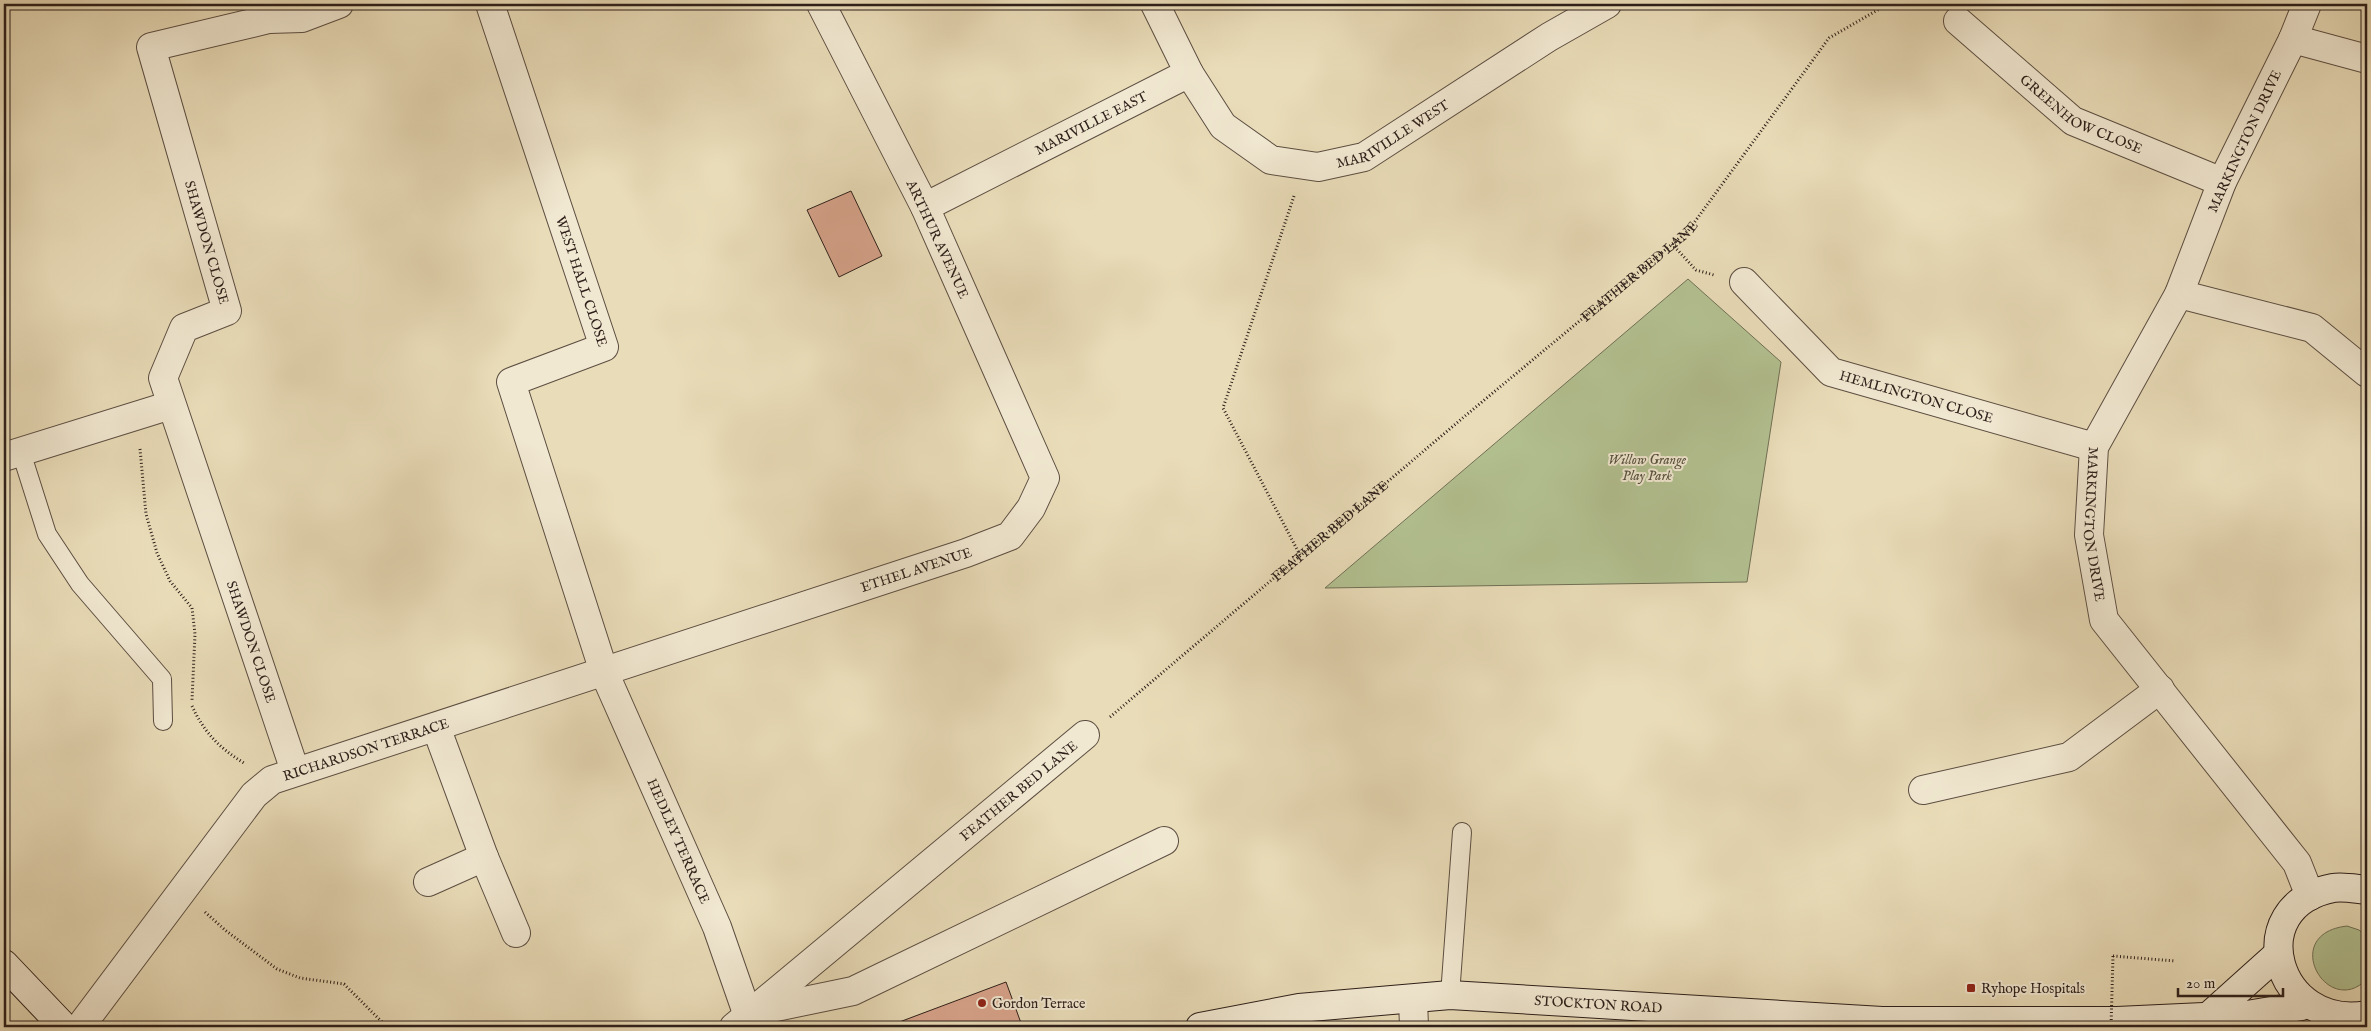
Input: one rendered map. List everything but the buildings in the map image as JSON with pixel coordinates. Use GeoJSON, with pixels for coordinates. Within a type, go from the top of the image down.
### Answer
{"type":"FeatureCollection","features":[{"type":"Feature","properties":{"kind":"street"},"geometry":{"type":"LineString","coordinates":[[278,11],[302,18],[339,4]]}},
{"type":"Feature","properties":{"kind":"street","name":"WEST HALL CLOSE"},"geometry":{"type":"LineString","coordinates":[[490,4],[604,348],[512,382],[604,672]]}},
{"type":"Feature","properties":{"kind":"street","name":"ARTHUR AVENUE"},"geometry":{"type":"LineString","coordinates":[[821,4],[925,207],[1045,478]]}},
{"type":"Feature","properties":{"kind":"street"},"geometry":{"type":"LineString","coordinates":[[1155,4],[1189,73]]}},
{"type":"Feature","properties":{"kind":"street","name":"MARIVILLE WEST"},"geometry":{"type":"LineString","coordinates":[[1189,73],[1224,126],[1271,160],[1318,167],[1364,157],[1549,37],[1606,4]]}},
{"type":"Feature","properties":{"kind":"street","name":"MARKINGTON DRIVE"},"geometry":{"type":"LineString","coordinates":[[2307,4],[2293,40],[2222,182],[2179,294],[2094,447],[2089,535],[2104,620],[2297,863],[2310,896]]}},
{"type":"Feature","properties":{"kind":"street","name":"SHAWDON CLOSE"},"geometry":{"type":"LineString","coordinates":[[278,11],[151,47],[227,311],[184,328],[163,378],[283,776]]}},
{"type":"Feature","properties":{"kind":"street","name":"GREENHOW CLOSE"},"geometry":{"type":"LineString","coordinates":[[1958,22],[2073,121],[2222,182]]}},
{"type":"Feature","properties":{"kind":"street"},"geometry":{"type":"LineString","coordinates":[[2293,40],[2367,59]]}},
{"type":"Feature","properties":{"kind":"street","name":"MARIVILLE EAST"},"geometry":{"type":"LineString","coordinates":[[925,207],[1189,73]]}},
{"type":"Feature","properties":{"kind":"street","name":"HEMLINGTON CLOSE"},"geometry":{"type":"LineString","coordinates":[[1744,282],[1831,372],[2094,447]]}},
{"type":"Feature","properties":{"kind":"street"},"geometry":{"type":"LineString","coordinates":[[2179,294],[2312,328],[2367,373]]}},
{"type":"Feature","properties":{"kind":"street"},"geometry":{"type":"LineString","coordinates":[[12,455],[171,405]]}},
{"type":"Feature","properties":{"kind":"street","name":"ETHEL AVENUE"},"geometry":{"type":"LineString","coordinates":[[758,622],[966,553],[1010,536],[1031,508],[1045,478]]}},
{"type":"Feature","properties":{"kind":"street","name":"RICHARDSON TERRACE"},"geometry":{"type":"LineString","coordinates":[[80,1027],[254,795],[283,776],[758,622]]}},
{"type":"Feature","properties":{"kind":"street","name":"HEDLEY TERRACE"},"geometry":{"type":"LineString","coordinates":[[604,672],[717,927],[744,1018]]}},
{"type":"Feature","properties":{"kind":"street"},"geometry":{"type":"LineString","coordinates":[[1923,790],[2069,757],[2160,689]]}},
{"type":"Feature","properties":{"kind":"street"},"geometry":{"type":"LineString","coordinates":[[436,726],[484,856],[516,933]]}},
{"type":"Feature","properties":{"kind":"street","name":"FEATHER BED LANE"},"geometry":{"type":"LineString","coordinates":[[744,1018],[1084,735]]}},
{"type":"Feature","properties":{"kind":"street"},"geometry":{"type":"LineString","coordinates":[[744,1018],[853,991],[1164,841]]}},
{"type":"Feature","properties":{"kind":"street"},"geometry":{"type":"LineString","coordinates":[[428,882],[484,856]]}},
{"type":"Feature","properties":{"kind":"street"},"geometry":{"type":"LineString","coordinates":[[2363,1019],[2327,1018],[2302,1006],[2288,992],[2280,974],[2277,955],[2281,932],[2292,912],[2310,896],[2334,888],[2364,891]]}},
{"type":"Feature","properties":{"kind":"street"},"geometry":{"type":"LineString","coordinates":[[2208,1017],[2277,955]]}},
{"type":"Feature","properties":{"kind":"street"},"geometry":{"type":"LineString","coordinates":[[4,964],[64,1027]]}},
{"type":"Feature","properties":{"kind":"street","name":"STOCKTON ROAD"},"geometry":{"type":"LineString","coordinates":[[1200,1027],[1298,1008],[1450,995],[1753,1020],[2118,1021],[2247,1015],[2302,1006]]}},
{"type":"Feature","properties":{"kind":"street"},"geometry":{"type":"LineString","coordinates":[[1412,999],[1414,1027]]}},
{"type":"Feature","properties":{"kind":"lane"},"geometry":{"type":"LineString","coordinates":[[12,455],[47,534],[80,584],[162,679],[163,721]]}},
{"type":"Feature","properties":{"kind":"lane"},"geometry":{"type":"LineString","coordinates":[[1450,995],[1462,832]]}},
{"type":"Feature","properties":{"kind":"path","name":"FEATHER BED LANE"},"geometry":{"type":"LineString","coordinates":[[1084,735],[1099,726],[1688,232],[1828,38],[1888,4]]}},
{"type":"Feature","properties":{"kind":"path"},"geometry":{"type":"LineString","coordinates":[[1300,556],[1223,408],[1304,165]]}},
{"type":"Feature","properties":{"kind":"path"},"geometry":{"type":"LineString","coordinates":[[1672,244],[1696,270],[1744,282]]}},
{"type":"Feature","properties":{"kind":"path"},"geometry":{"type":"LineString","coordinates":[[138,415],[146,514],[157,553],[170,581],[192,608],[195,634],[192,706],[205,731],[231,755],[283,776]]}},
{"type":"Feature","properties":{"kind":"path"},"geometry":{"type":"LineString","coordinates":[[182,891],[225,930],[277,969],[300,978],[344,984],[387,1027]]}},
{"type":"Feature","properties":{"kind":"path"},"geometry":{"type":"LineString","coordinates":[[2111,1027],[2113,956],[2175,961]]}},
{"type":"Feature","properties":{"kind":"green space","name":"Willow Grange Play Park"},"geometry":{"type":"Polygon","coordinates":[[[1688,279],[1781,362],[1747,582],[1325,588],[1688,279]]]}},
{"type":"Feature","properties":{"kind":"green space"},"geometry":{"type":"Polygon","coordinates":[[[2347,926],[2359,930],[2367,937],[2367,979],[2352,989],[2338,989],[2325,982],[2317,971],[2313,957],[2316,943],[2326,932],[2347,926]]]}},
{"type":"Feature","properties":{"kind":"place","name":"Ryhope Hospitals"},"geometry":{"type":"Point","coordinates":[1971,988]}},
{"type":"Feature","properties":{"kind":"place","name":"Gordon Terrace"},"geometry":{"type":"Point","coordinates":[982,1003]}}]}
